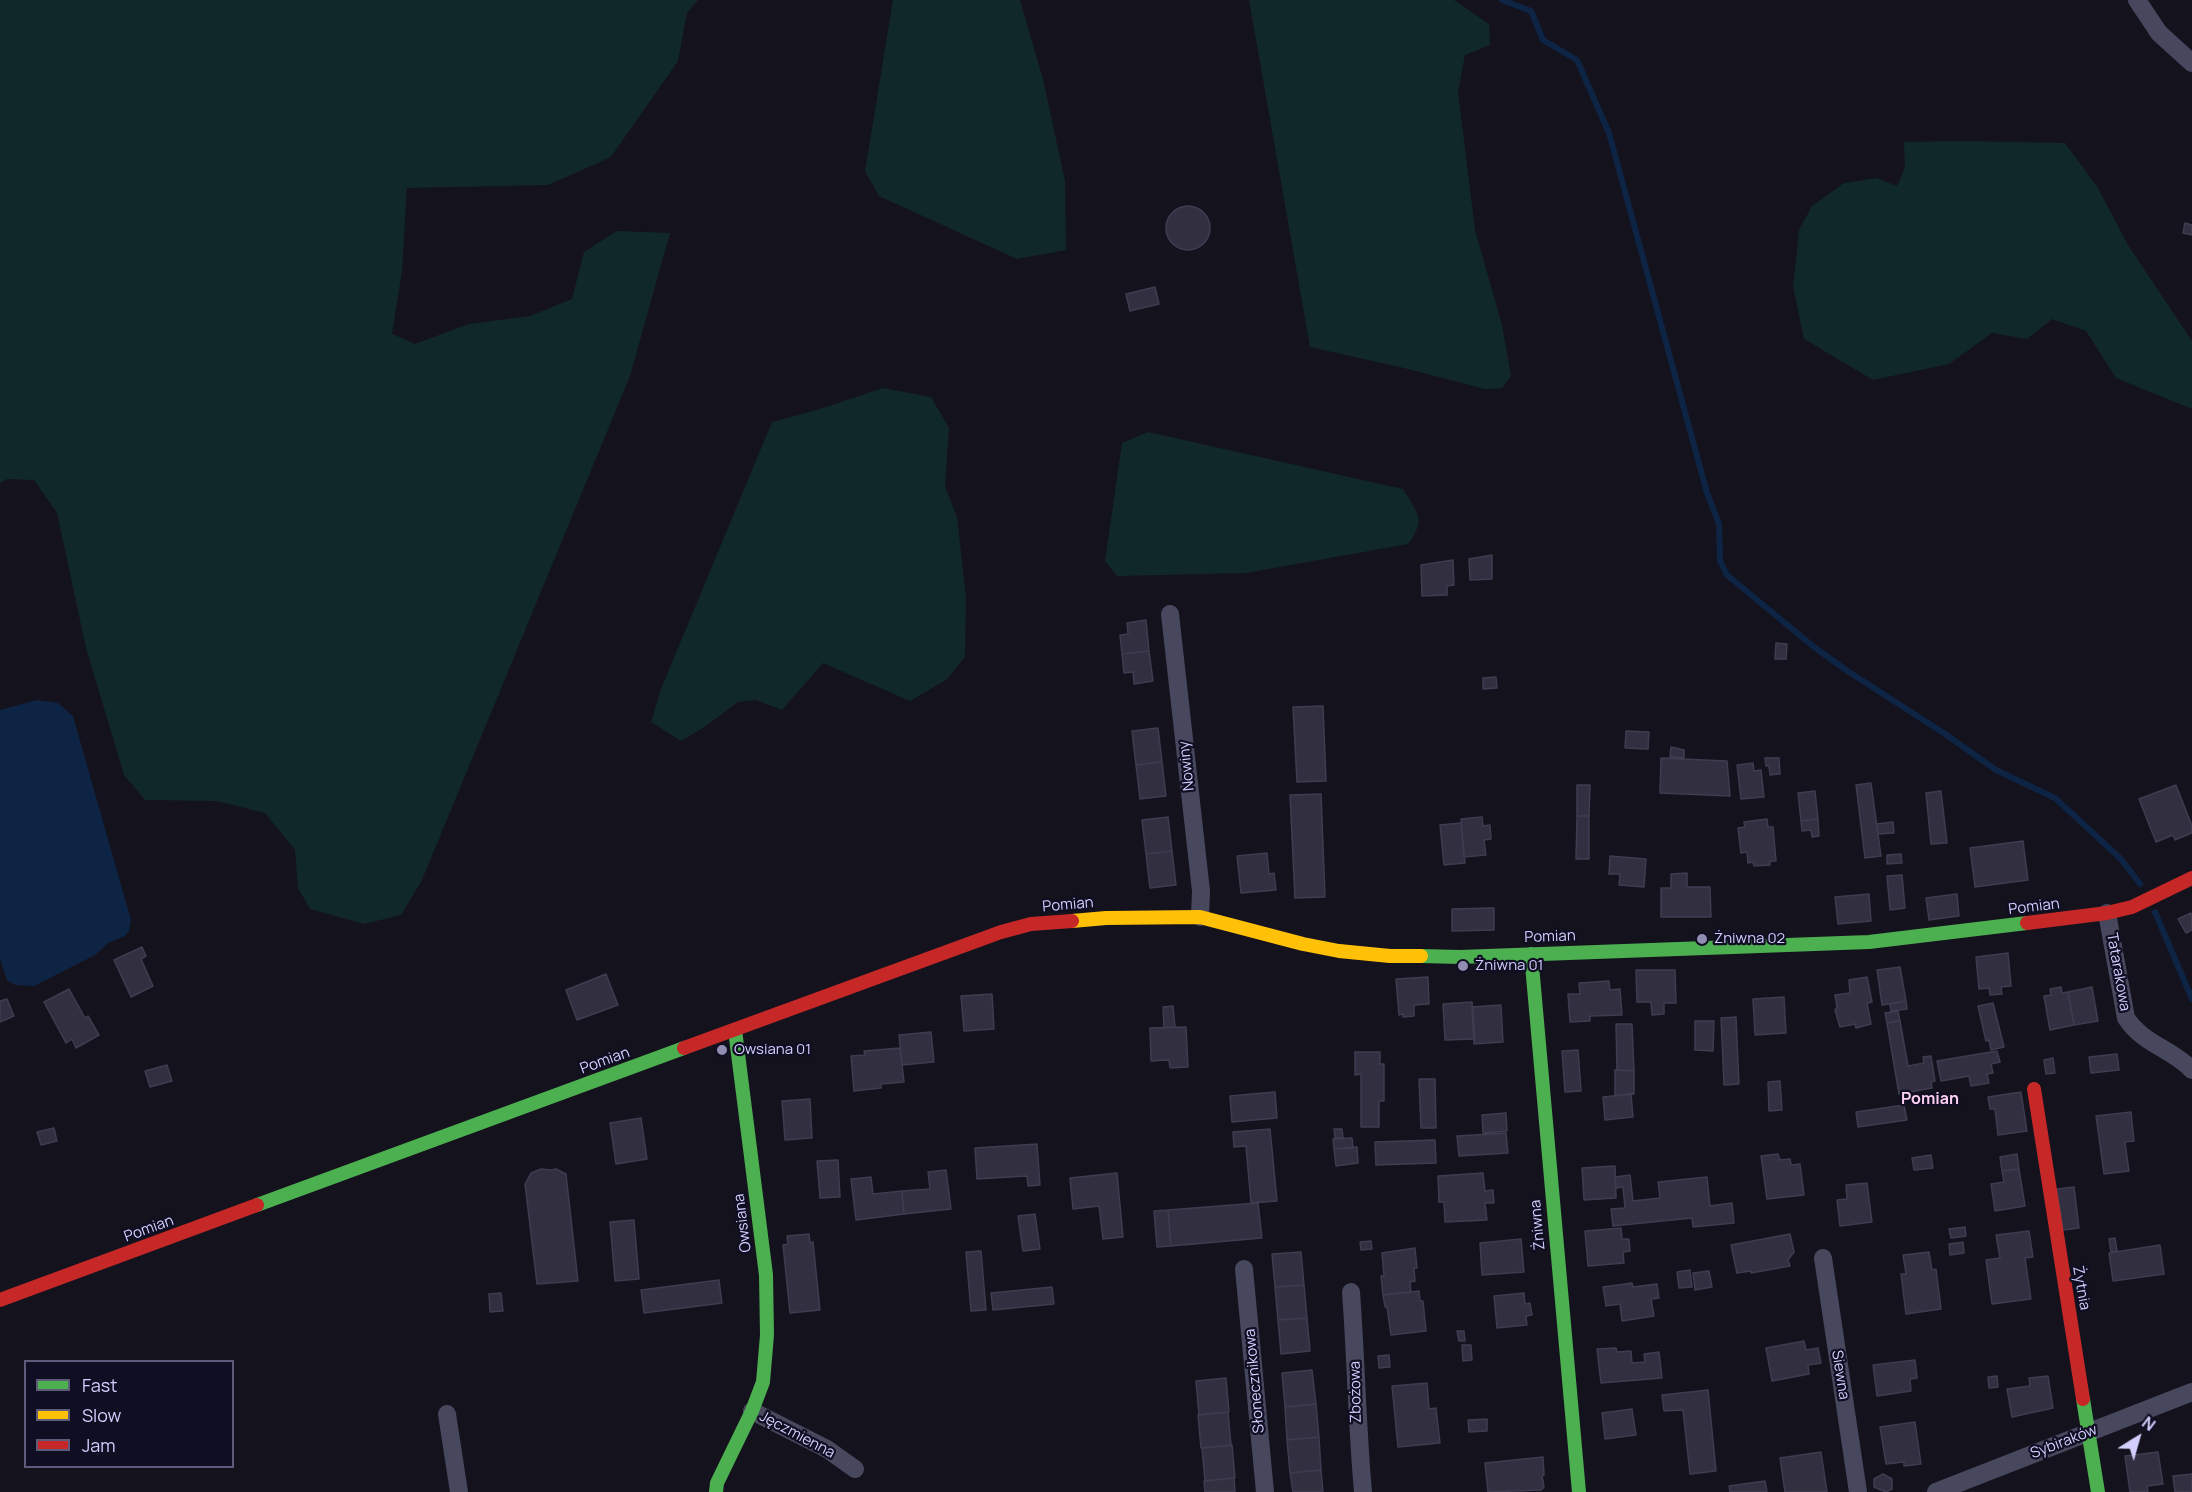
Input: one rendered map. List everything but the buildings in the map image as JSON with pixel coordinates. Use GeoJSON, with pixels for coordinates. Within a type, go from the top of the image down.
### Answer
{"type":"FeatureCollection","features":[{"type":"Feature","properties":{"kind":"street"},"geometry":{"type":"LineString","coordinates":[[2137,0],[2159,33],[2192,63]]}},
{"type":"Feature","properties":{"kind":"street","name":"Nowiny"},"geometry":{"type":"LineString","coordinates":[[1170,614],[1201,891],[1200,917]]}},
{"type":"Feature","properties":{"kind":"street","name":"Pomian"},"geometry":{"type":"LineString","coordinates":[[0,1300],[941,953],[1031,924],[1106,918],[1200,917],[1303,944],[1360,954],[1460,957],[1869,942],[2107,913],[2132,907],[2192,878]]}},
{"type":"Feature","properties":{"kind":"street","name":"Tatarakowa"},"geometry":{"type":"LineString","coordinates":[[2107,913],[2126,1018],[2135,1031],[2151,1043],[2182,1060],[2192,1070]]}},
{"type":"Feature","properties":{"kind":"street","name":"Żniwna"},"geometry":{"type":"LineString","coordinates":[[1531,954],[1579,1492]]}},
{"type":"Feature","properties":{"kind":"street","name":"Owsiana"},"geometry":{"type":"LineString","coordinates":[[735,1030],[766,1275],[767,1335],[764,1382],[752,1412]]}},
{"type":"Feature","properties":{"kind":"street","name":"Żytnia"},"geometry":{"type":"LineString","coordinates":[[2034,1089],[2098,1492]]}},
{"type":"Feature","properties":{"kind":"street","name":"Siewna"},"geometry":{"type":"LineString","coordinates":[[1823,1258],[1858,1492]]}},
{"type":"Feature","properties":{"kind":"street","name":"Słonecznikowa"},"geometry":{"type":"LineString","coordinates":[[1244,1269],[1265,1492]]}},
{"type":"Feature","properties":{"kind":"street","name":"Zbożowa"},"geometry":{"type":"LineString","coordinates":[[1351,1292],[1356,1356],[1357,1425],[1363,1492]]}},
{"type":"Feature","properties":{"kind":"street","name":"Sybiraków"},"geometry":{"type":"LineString","coordinates":[[1936,1492],[2192,1392]]}},
{"type":"Feature","properties":{"kind":"street","name":"Jęczmienna"},"geometry":{"type":"LineString","coordinates":[[716,1492],[717,1483],[752,1412],[828,1449],[855,1468]]}},
{"type":"Feature","properties":{"kind":"street"},"geometry":{"type":"LineString","coordinates":[[447,1413],[459,1492]]}},
{"type":"Feature","properties":{"kind":"green space"},"geometry":{"type":"Polygon","coordinates":[[[0,0],[698,0],[687,13],[678,61],[611,157],[548,185],[407,188],[402,271],[392,334],[415,344],[469,324],[530,316],[572,299],[584,252],[617,231],[670,233],[630,376],[422,880],[401,915],[364,924],[310,909],[298,888],[295,850],[265,813],[217,801],[145,800],[124,775],[86,648],[57,513],[34,480],[7,479],[0,483],[0,0]]]}},
{"type":"Feature","properties":{"kind":"green space"},"geometry":{"type":"Polygon","coordinates":[[[893,0],[1020,0],[1043,79],[1065,181],[1066,250],[1017,259],[879,196],[865,171],[893,0]]]}},
{"type":"Feature","properties":{"kind":"green space"},"geometry":{"type":"Polygon","coordinates":[[[1249,0],[1454,0],[1489,24],[1490,45],[1465,55],[1458,92],[1475,230],[1502,325],[1511,376],[1502,388],[1485,389],[1310,347],[1249,0]]]}},
{"type":"Feature","properties":{"kind":"green space"},"geometry":{"type":"Polygon","coordinates":[[[1904,142],[2065,143],[2098,188],[2128,245],[2192,341],[2192,409],[2116,378],[2086,331],[2052,319],[2027,339],[1992,333],[1949,364],[1873,380],[1804,339],[1793,287],[1799,230],[1812,206],[1844,183],[1877,178],[1897,186],[1905,168],[1904,142]]]}},
{"type":"Feature","properties":{"kind":"green space"},"geometry":{"type":"Polygon","coordinates":[[[883,388],[931,397],[949,428],[945,486],[957,517],[966,598],[965,657],[946,680],[910,701],[823,663],[782,710],[756,700],[738,702],[681,741],[651,722],[661,689],[772,422],[883,388]]]}},
{"type":"Feature","properties":{"kind":"green space"},"geometry":{"type":"Polygon","coordinates":[[[1148,432],[1403,489],[1416,510],[1417,528],[1408,544],[1246,573],[1117,576],[1105,561],[1122,443],[1148,432]]]}},
{"type":"Feature","properties":{"kind":"water"},"geometry":{"type":"Polygon","coordinates":[[[37,700],[58,703],[73,716],[131,920],[129,931],[125,936],[108,943],[95,955],[34,986],[15,985],[7,980],[0,959],[0,710],[37,700]]]}},
{"type":"Feature","properties":{"kind":"waterway"},"geometry":{"type":"LineString","coordinates":[[1502,0],[1531,11],[1543,40],[1577,60],[1609,133],[1707,493],[1719,524],[1720,561],[1727,575],[1814,647],[1846,670],[1996,770],[2055,798],[2121,859],[2140,884]]}},
{"type":"Feature","properties":{"kind":"waterway"},"geometry":{"type":"LineString","coordinates":[[2155,912],[2192,999]]}},
{"type":"Feature","properties":{"kind":"traffic: fast"},"geometry":{"type":"LineString","coordinates":[[1421,956],[1460,957],[1869,942],[2027,923]]}},
{"type":"Feature","properties":{"kind":"traffic: fast"},"geometry":{"type":"LineString","coordinates":[[1531,954],[1579,1492]]}},
{"type":"Feature","properties":{"kind":"traffic: fast"},"geometry":{"type":"LineString","coordinates":[[716,1492],[717,1483],[752,1411],[763,1382],[767,1335],[766,1275],[735,1030]]}},
{"type":"Feature","properties":{"kind":"traffic: fast"},"geometry":{"type":"LineString","coordinates":[[257,1205],[684,1048]]}},
{"type":"Feature","properties":{"kind":"traffic: fast"},"geometry":{"type":"LineString","coordinates":[[2083,1399],[2098,1492]]}},
{"type":"Feature","properties":{"kind":"traffic: slow"},"geometry":{"type":"LineString","coordinates":[[1072,921],[1106,918],[1200,917],[1339,951],[1390,956],[1421,956]]}},
{"type":"Feature","properties":{"kind":"traffic: jam"},"geometry":{"type":"LineString","coordinates":[[2027,923],[2107,913],[2132,907],[2192,878]]}},
{"type":"Feature","properties":{"kind":"traffic: jam"},"geometry":{"type":"LineString","coordinates":[[684,1048],[1001,932],[1031,924],[1072,921]]}},
{"type":"Feature","properties":{"kind":"traffic: jam"},"geometry":{"type":"LineString","coordinates":[[2034,1089],[2083,1399]]}},
{"type":"Feature","properties":{"kind":"traffic: jam"},"geometry":{"type":"LineString","coordinates":[[0,1300],[257,1205]]}},
{"type":"Feature","properties":{"kind":"place","name":"Żniwna 02"},"geometry":{"type":"Point","coordinates":[1702,939]}},
{"type":"Feature","properties":{"kind":"place","name":"Żniwna 01"},"geometry":{"type":"Point","coordinates":[1463,966]}},
{"type":"Feature","properties":{"kind":"place","name":"Owsiana 01"},"geometry":{"type":"Point","coordinates":[722,1050]}},
{"type":"Feature","properties":{"kind":"district","name":"Pomian"},"geometry":{"type":"Point","coordinates":[1930,1100]}}]}
